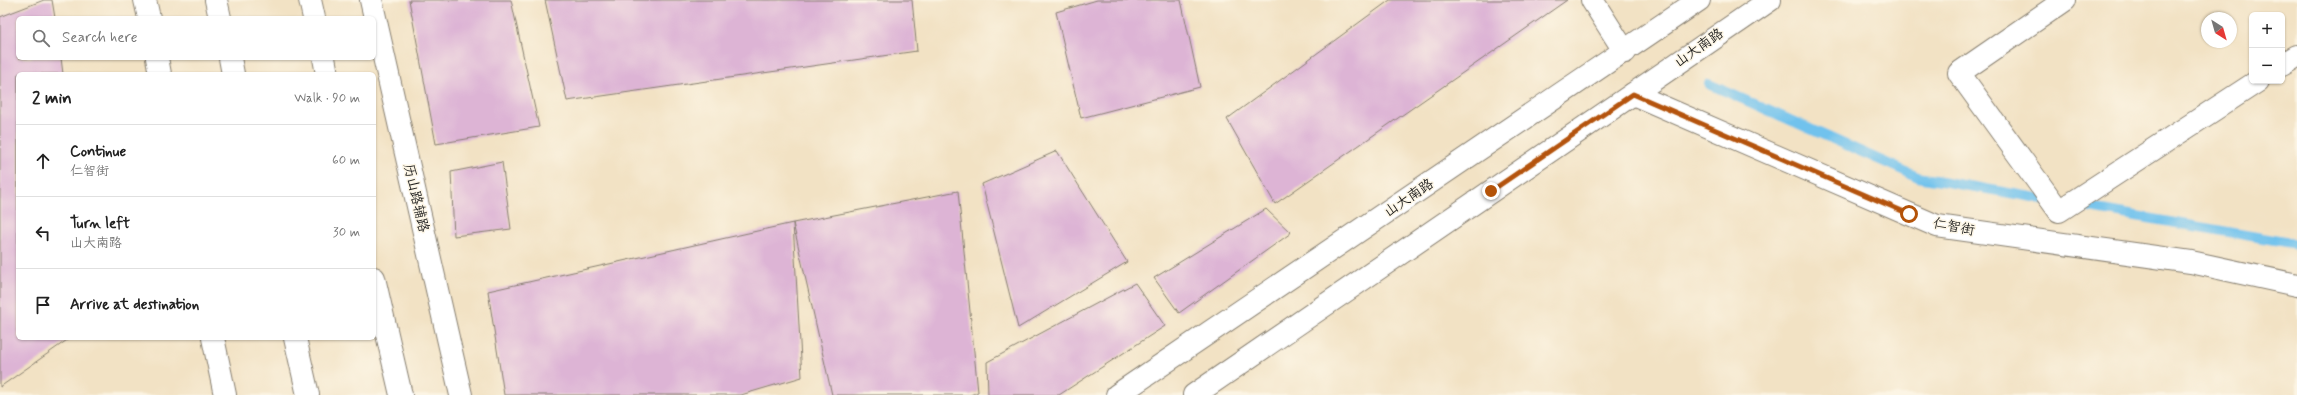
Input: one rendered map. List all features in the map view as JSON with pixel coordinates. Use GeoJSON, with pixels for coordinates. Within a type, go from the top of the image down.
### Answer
{"type":"FeatureCollection","features":[{"type":"Feature","properties":{"kind":"street"},"geometry":{"type":"LineString","coordinates":[[145,0],[148,16]]}},
{"type":"Feature","properties":{"kind":"street"},"geometry":{"type":"LineString","coordinates":[[216,0],[220,16]]}},
{"type":"Feature","properties":{"kind":"street"},"geometry":{"type":"LineString","coordinates":[[310,0],[314,16]]}},
{"type":"Feature","properties":{"kind":"street","name":"历山路辅路"},"geometry":{"type":"LineString","coordinates":[[371,0],[375,16]]}},
{"type":"Feature","properties":{"kind":"street"},"geometry":{"type":"LineString","coordinates":[[1592,0],[1625,52]]}},
{"type":"Feature","properties":{"kind":"street","name":"山大南路"},"geometry":{"type":"LineString","coordinates":[[1117,395],[1625,52],[1699,0]]}},
{"type":"Feature","properties":{"kind":"street","name":"山大南路"},"geometry":{"type":"LineString","coordinates":[[1194,395],[1770,0]]}},
{"type":"Feature","properties":{"kind":"street"},"geometry":{"type":"LineString","coordinates":[[2065,0],[1959,73],[2059,211],[2253,84]]}},
{"type":"Feature","properties":{"kind":"street","name":"历山路辅路"},"geometry":{"type":"LineString","coordinates":[[376,22],[461,395]]}},
{"type":"Feature","properties":{"kind":"street"},"geometry":{"type":"LineString","coordinates":[[2285,63],[2297,56]]}},
{"type":"Feature","properties":{"kind":"street"},"geometry":{"type":"LineString","coordinates":[[157,60],[160,72]]}},
{"type":"Feature","properties":{"kind":"street"},"geometry":{"type":"LineString","coordinates":[[230,60],[233,72]]}},
{"type":"Feature","properties":{"kind":"street"},"geometry":{"type":"LineString","coordinates":[[324,60],[327,72]]}},
{"type":"Feature","properties":{"kind":"street","name":"仁智街"},"geometry":{"type":"LineString","coordinates":[[1633,94],[1937,226],[2191,262],[2297,285]]}},
{"type":"Feature","properties":{"kind":"street"},"geometry":{"type":"LineString","coordinates":[[376,287],[401,395]]}},
{"type":"Feature","properties":{"kind":"street"},"geometry":{"type":"LineString","coordinates":[[213,340],[224,395]]}},
{"type":"Feature","properties":{"kind":"street"},"geometry":{"type":"LineString","coordinates":[[295,340],[308,395]]}},
{"type":"Feature","properties":{"kind":"building"},"geometry":{"type":"Polygon","coordinates":[[[44,0],[52,0],[55,16],[16,16],[16,60],[61,60],[63,72],[16,72],[16,340],[67,340],[0,387],[0,17],[44,0]]]}},
{"type":"Feature","properties":{"kind":"building"},"geometry":{"type":"Polygon","coordinates":[[[409,0],[511,0],[539,127],[436,144],[409,0]]]}},
{"type":"Feature","properties":{"kind":"building"},"geometry":{"type":"Polygon","coordinates":[[[545,0],[912,0],[917,51],[567,101],[545,0]]]}},
{"type":"Feature","properties":{"kind":"building"},"geometry":{"type":"Polygon","coordinates":[[[1097,0],[1181,0],[1200,87],[1081,118],[1056,12],[1097,0]]]}},
{"type":"Feature","properties":{"kind":"building"},"geometry":{"type":"Polygon","coordinates":[[[1390,0],[1567,0],[1275,204],[1227,119],[1390,0]]]}},
{"type":"Feature","properties":{"kind":"building"},"geometry":{"type":"Polygon","coordinates":[[[1057,151],[1127,262],[1018,328],[982,184],[1057,151]]]}},
{"type":"Feature","properties":{"kind":"building"},"geometry":{"type":"Polygon","coordinates":[[[502,162],[511,229],[454,236],[451,172],[502,162]]]}},
{"type":"Feature","properties":{"kind":"building"},"geometry":{"type":"Polygon","coordinates":[[[958,191],[978,392],[970,395],[832,395],[793,223],[958,191]]]}},
{"type":"Feature","properties":{"kind":"building"},"geometry":{"type":"Polygon","coordinates":[[[1266,209],[1291,233],[1179,313],[1154,278],[1266,209]]]}},
{"type":"Feature","properties":{"kind":"building"},"geometry":{"type":"Polygon","coordinates":[[[793,223],[802,377],[741,395],[504,395],[488,291],[793,223]]]}},
{"type":"Feature","properties":{"kind":"building"},"geometry":{"type":"Polygon","coordinates":[[[1135,283],[1165,326],[1059,395],[988,395],[987,362],[1135,283]]]}},
{"type":"Feature","properties":{"kind":"waterway"},"geometry":{"type":"LineString","coordinates":[[1709,84],[1918,177],[2049,200]]}},
{"type":"Feature","properties":{"kind":"waterway"},"geometry":{"type":"LineString","coordinates":[[2073,205],[2297,244]]}},
{"type":"Feature","properties":{"kind":"route"},"geometry":{"type":"LineString","coordinates":[[1491,191],[1633,94],[1909,214]]}}]}
